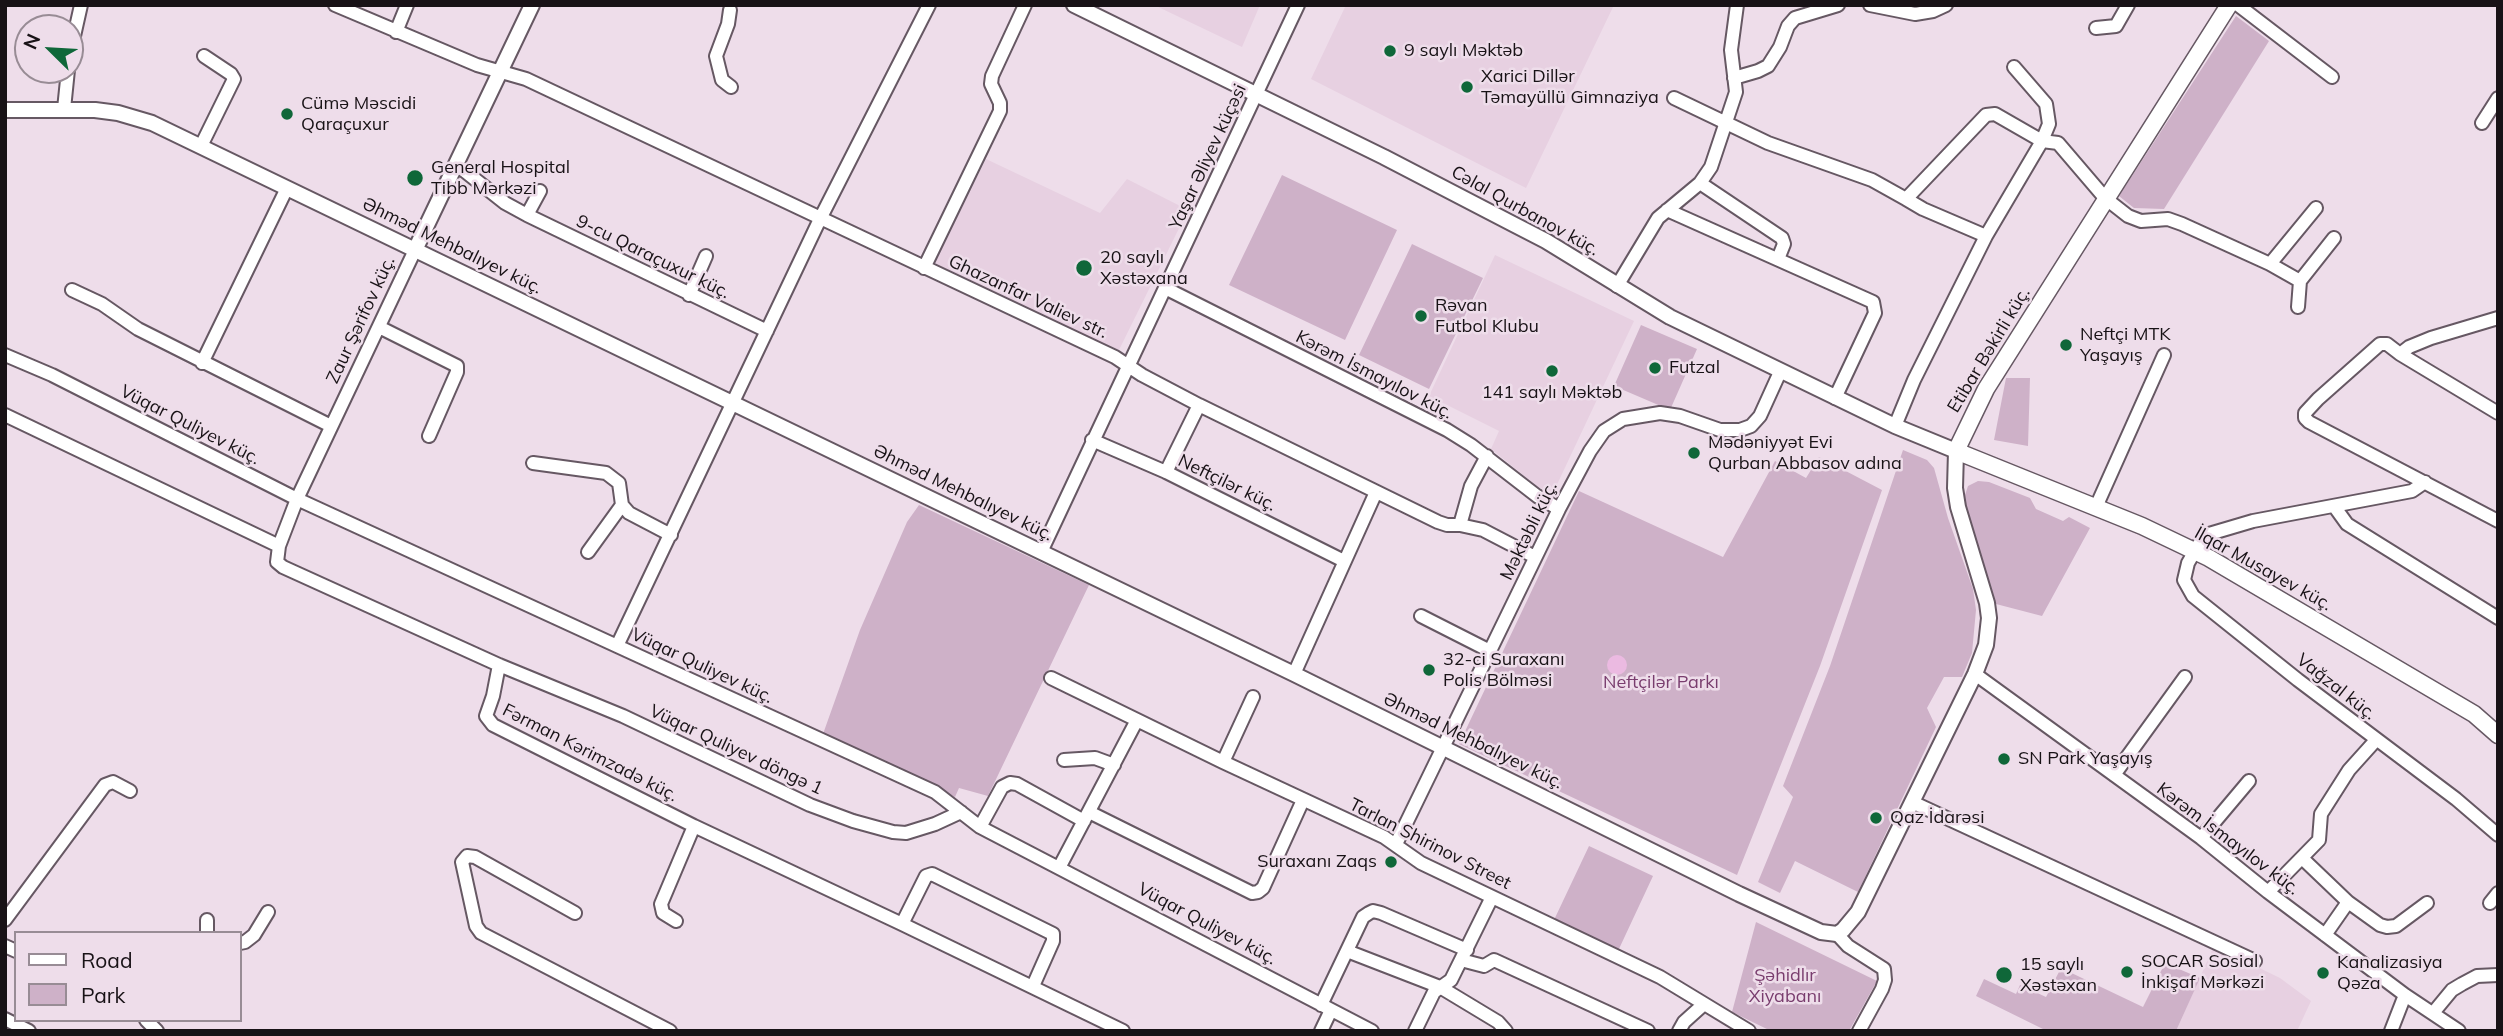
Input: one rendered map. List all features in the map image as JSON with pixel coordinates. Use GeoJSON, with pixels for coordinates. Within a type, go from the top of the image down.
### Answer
{"type":"FeatureCollection","features":[{"type":"Feature","properties":{"kind":"main road","name":"Etibar Bəkirli küç."},"geometry":{"type":"LineString","coordinates":[[1956,451],[1986,389],[2230,5]]}},
{"type":"Feature","properties":{"kind":"main road","name":"İlqar Musayev küç."},"geometry":{"type":"LineString","coordinates":[[1956,451],[2096,507],[2194,551],[2270,592],[2474,714]]}},
{"type":"Feature","properties":{"kind":"main road"},"geometry":{"type":"LineString","coordinates":[[2474,714],[2498,722]]}},
{"type":"Feature","properties":{"kind":"main road"},"geometry":{"type":"LineString","coordinates":[[2474,714],[2498,735]]}},
{"type":"Feature","properties":{"kind":"street","name":"Ghazanfar Valiev str."},"geometry":{"type":"LineString","coordinates":[[335,5],[477,65],[526,79],[1128,365],[1199,405],[1438,522],[1483,530],[1535,557]]}},
{"type":"Feature","properties":{"kind":"street"},"geometry":{"type":"LineString","coordinates":[[396,32],[407,5]]}},
{"type":"Feature","properties":{"kind":"street","name":"Zaur Şərifov küç."},"geometry":{"type":"LineString","coordinates":[[279,547],[297,499],[331,426],[532,5]]}},
{"type":"Feature","properties":{"kind":"street"},"geometry":{"type":"LineString","coordinates":[[617,646],[820,219],[929,5]]}},
{"type":"Feature","properties":{"kind":"street"},"geometry":{"type":"LineString","coordinates":[[924,268],[1000,111],[1000,103],[991,84],[992,76],[1025,5]]}},
{"type":"Feature","properties":{"kind":"street","name":"Cəlal Qurbanov küç."},"geometry":{"type":"LineString","coordinates":[[1074,5],[1384,157],[1513,224],[1670,317],[1835,398],[1956,451]]}},
{"type":"Feature","properties":{"kind":"street","name":"Yaşar Əliyev küçəsi"},"geometry":{"type":"LineString","coordinates":[[1041,552],[1298,5]]}},
{"type":"Feature","properties":{"kind":"street"},"geometry":{"type":"LineString","coordinates":[[1617,286],[1658,218],[1700,183],[1711,167],[1736,92],[1731,37],[1737,5]]}},
{"type":"Feature","properties":{"kind":"street"},"geometry":{"type":"LineString","coordinates":[[1870,5],[1915,14],[1933,11],[1946,5]]}},
{"type":"Feature","properties":{"kind":"street"},"geometry":{"type":"LineString","coordinates":[[2096,28],[2116,26],[2128,5]]}},
{"type":"Feature","properties":{"kind":"street"},"geometry":{"type":"LineString","coordinates":[[2238,5],[2332,77]]}},
{"type":"Feature","properties":{"kind":"street"},"geometry":{"type":"LineString","coordinates":[[1734,78],[1758,72],[1768,66],[1788,26],[1795,18],[1829,7]]}},
{"type":"Feature","properties":{"kind":"street"},"geometry":{"type":"LineString","coordinates":[[730,10],[728,24],[716,56],[722,80],[731,87]]}},
{"type":"Feature","properties":{"kind":"street"},"geometry":{"type":"LineString","coordinates":[[201,146],[234,79],[231,74],[204,56]]}},
{"type":"Feature","properties":{"kind":"street"},"geometry":{"type":"LineString","coordinates":[[1895,426],[1914,380],[1986,236],[2042,141],[2049,124],[2048,111],[2040,94],[2014,67]]}},
{"type":"Feature","properties":{"kind":"street"},"geometry":{"type":"LineString","coordinates":[[64,109],[67,84]]}},
{"type":"Feature","properties":{"kind":"street"},"geometry":{"type":"LineString","coordinates":[[1674,98],[1768,143],[1872,180],[1923,209],[1986,236]]}},
{"type":"Feature","properties":{"kind":"street"},"geometry":{"type":"LineString","coordinates":[[2482,123],[2498,98]]}},
{"type":"Feature","properties":{"kind":"street","name":"Əhməd Mehbalıyev küç."},"geometry":{"type":"LineString","coordinates":[[7,114],[64,109],[108,111],[136,118],[201,146],[1294,674],[1799,922],[1821,932],[1837,934]]}},
{"type":"Feature","properties":{"kind":"street"},"geometry":{"type":"LineString","coordinates":[[1906,199],[1986,115],[1991,113],[2042,141],[2058,143],[2105,198],[2134,219],[2168,219],[2270,264],[2300,281]]}},
{"type":"Feature","properties":{"kind":"street","name":"9-cu Qaraçuxur küç."},"geometry":{"type":"LineString","coordinates":[[457,165],[505,203],[527,215],[767,331]]}},
{"type":"Feature","properties":{"kind":"street"},"geometry":{"type":"LineString","coordinates":[[1700,183],[1782,238],[1784,244],[1779,259]]}},
{"type":"Feature","properties":{"kind":"street"},"geometry":{"type":"LineString","coordinates":[[202,363],[287,188]]}},
{"type":"Feature","properties":{"kind":"street"},"geometry":{"type":"LineString","coordinates":[[527,215],[540,191]]}},
{"type":"Feature","properties":{"kind":"street"},"geometry":{"type":"LineString","coordinates":[[2270,264],[2316,208]]}},
{"type":"Feature","properties":{"kind":"street"},"geometry":{"type":"LineString","coordinates":[[1667,210],[1875,305],[1875,313],[1835,398]]}},
{"type":"Feature","properties":{"kind":"street"},"geometry":{"type":"LineString","coordinates":[[2298,307],[2300,281],[2334,238]]}},
{"type":"Feature","properties":{"kind":"street"},"geometry":{"type":"LineString","coordinates":[[690,295],[706,256]]}},
{"type":"Feature","properties":{"kind":"street","name":"Kərəm İsmayılov küç."},"geometry":{"type":"LineString","coordinates":[[1165,288],[1447,430],[1487,456],[1520,485],[1559,509]]}},
{"type":"Feature","properties":{"kind":"street"},"geometry":{"type":"LineString","coordinates":[[72,289],[102,303],[126,322],[202,363],[331,426]]}},
{"type":"Feature","properties":{"kind":"street"},"geometry":{"type":"LineString","coordinates":[[2400,354],[2431,338],[2497,319]]}},
{"type":"Feature","properties":{"kind":"street"},"geometry":{"type":"LineString","coordinates":[[379,327],[457,366],[457,372],[429,436]]}},
{"type":"Feature","properties":{"kind":"street"},"geometry":{"type":"LineString","coordinates":[[2498,413],[2387,344],[2380,344],[2308,408],[2305,418],[2498,522]]}},
{"type":"Feature","properties":{"kind":"street","name":"Vüqar Quliyev küç."},"geometry":{"type":"LineString","coordinates":[[5,355],[64,380],[297,499],[935,792],[980,827],[1060,866],[1372,1031]]}},
{"type":"Feature","properties":{"kind":"street"},"geometry":{"type":"LineString","coordinates":[[2096,507],[2164,355]]}},
{"type":"Feature","properties":{"kind":"street","name":"Məktəbli küç."},"geometry":{"type":"LineString","coordinates":[[1396,844],[1559,509],[1604,430],[1635,416],[1660,413],[1680,416],[1720,430],[1740,430],[1751,426],[1759,416],[1780,372]]}},
{"type":"Feature","properties":{"kind":"street"},"geometry":{"type":"LineString","coordinates":[[1166,472],[1199,405]]}},
{"type":"Feature","properties":{"kind":"street"},"geometry":{"type":"LineString","coordinates":[[5,415],[279,547],[277,562],[283,566],[499,665]]}},
{"type":"Feature","properties":{"kind":"street","name":"Neftçilər küç."},"geometry":{"type":"LineString","coordinates":[[1092,439],[1166,472],[1344,561]]}},
{"type":"Feature","properties":{"kind":"street","name":"Etibar Bəkirli küç."},"geometry":{"type":"LineString","coordinates":[[1837,934],[1849,925],[1858,912],[1983,657],[1987,635],[1987,603],[1958,507],[1955,488],[1956,451]]}},
{"type":"Feature","properties":{"kind":"street"},"geometry":{"type":"LineString","coordinates":[[1460,525],[1471,485],[1487,456]]}},
{"type":"Feature","properties":{"kind":"street"},"geometry":{"type":"LineString","coordinates":[[533,463],[606,473],[619,483],[622,505],[636,517],[671,535]]}},
{"type":"Feature","properties":{"kind":"street"},"geometry":{"type":"LineString","coordinates":[[2194,551],[2209,534],[2253,522],[2412,491],[2425,482]]}},
{"type":"Feature","properties":{"kind":"street"},"geometry":{"type":"LineString","coordinates":[[1294,674],[1376,492]]}},
{"type":"Feature","properties":{"kind":"street"},"geometry":{"type":"LineString","coordinates":[[588,552],[622,505]]}},
{"type":"Feature","properties":{"kind":"street"},"geometry":{"type":"LineString","coordinates":[[2334,506],[2347,523],[2498,618]]}},
{"type":"Feature","properties":{"kind":"street","name":"Vağzal küç."},"geometry":{"type":"LineString","coordinates":[[2194,551],[2188,563],[2185,580],[2193,596],[2376,740],[2456,799],[2498,835]]}},
{"type":"Feature","properties":{"kind":"street"},"geometry":{"type":"LineString","coordinates":[[1421,616],[1490,651]]}},
{"type":"Feature","properties":{"kind":"street","name":"Vüqar Quliyev döngə 1"},"geometry":{"type":"LineString","coordinates":[[499,665],[623,716],[780,792],[853,821],[906,833],[961,812]]}},
{"type":"Feature","properties":{"kind":"street","name":"Fərman Kərimzadə küç."},"geometry":{"type":"LineString","coordinates":[[499,665],[496,688],[486,716],[489,722],[694,826],[902,923],[1123,1031]]}},
{"type":"Feature","properties":{"kind":"street","name":"Kərəm İsmayılov küç."},"geometry":{"type":"LineString","coordinates":[[1975,674],[2201,838],[2405,995],[2459,1031]]}},
{"type":"Feature","properties":{"kind":"street"},"geometry":{"type":"LineString","coordinates":[[2114,775],[2185,677]]}},
{"type":"Feature","properties":{"kind":"street","name":"Tarlan Shirinov Street"},"geometry":{"type":"LineString","coordinates":[[1051,678],[1396,844],[1421,863],[1660,977],[1749,1031]]}},
{"type":"Feature","properties":{"kind":"street"},"geometry":{"type":"LineString","coordinates":[[1223,762],[1253,697]]}},
{"type":"Feature","properties":{"kind":"street"},"geometry":{"type":"LineString","coordinates":[[1060,866],[1136,719]]}},
{"type":"Feature","properties":{"kind":"street"},"geometry":{"type":"LineString","coordinates":[[2268,892],[2319,840],[2320,814],[2335,789],[2376,740]]}},
{"type":"Feature","properties":{"kind":"street"},"geometry":{"type":"LineString","coordinates":[[1064,760],[1095,758],[1114,765]]}},
{"type":"Feature","properties":{"kind":"street"},"geometry":{"type":"LineString","coordinates":[[2201,838],[2249,781]]}},
{"type":"Feature","properties":{"kind":"street"},"geometry":{"type":"LineString","coordinates":[[5,920],[105,785],[113,782],[130,791]]}},
{"type":"Feature","properties":{"kind":"street"},"geometry":{"type":"LineString","coordinates":[[980,827],[1002,787],[1010,783],[1017,784],[1252,893],[1263,888],[1303,800]]}},
{"type":"Feature","properties":{"kind":"street"},"geometry":{"type":"LineString","coordinates":[[1912,802],[2255,961]]}},
{"type":"Feature","properties":{"kind":"street"},"geometry":{"type":"LineString","coordinates":[[676,921],[663,912],[661,904],[694,826]]}},
{"type":"Feature","properties":{"kind":"street"},"geometry":{"type":"LineString","coordinates":[[575,913],[475,857],[467,856],[462,862],[476,926],[481,933],[670,1031]]}},
{"type":"Feature","properties":{"kind":"street"},"geometry":{"type":"LineString","coordinates":[[2303,859],[2348,902],[2380,925],[2396,926],[2427,903]]}},
{"type":"Feature","properties":{"kind":"street"},"geometry":{"type":"LineString","coordinates":[[902,923],[926,876],[932,874],[1053,934],[1054,941],[1033,986]]}},
{"type":"Feature","properties":{"kind":"street"},"geometry":{"type":"LineString","coordinates":[[1415,1031],[1429,1001],[1440,987],[1451,980],[1492,897]]}},
{"type":"Feature","properties":{"kind":"street"},"geometry":{"type":"LineString","coordinates":[[2325,935],[2348,902]]}},
{"type":"Feature","properties":{"kind":"street"},"geometry":{"type":"LineString","coordinates":[[1321,1031],[1326,1008],[1347,951],[1363,917],[1373,911],[1484,967],[1494,960],[1648,1031]]}},
{"type":"Feature","properties":{"kind":"street"},"geometry":{"type":"LineString","coordinates":[[242,943],[254,935],[268,912]]}},
{"type":"Feature","properties":{"kind":"street"},"geometry":{"type":"LineString","coordinates":[[1837,934],[1847,946],[1884,969],[1882,989],[1859,1031]]}},
{"type":"Feature","properties":{"kind":"street"},"geometry":{"type":"LineString","coordinates":[[1347,951],[1440,987],[1499,1022],[1506,1031]]}},
{"type":"Feature","properties":{"kind":"street"},"geometry":{"type":"LineString","coordinates":[[2433,1013],[2452,990],[2462,984],[2477,976],[2498,975]]}},
{"type":"Feature","properties":{"kind":"street"},"geometry":{"type":"LineString","coordinates":[[2391,1031],[2405,995]]}},
{"type":"Feature","properties":{"kind":"street"},"geometry":{"type":"LineString","coordinates":[[1679,1031],[1684,1022],[1704,1004]]}},
{"type":"Feature","properties":{"kind":"street"},"geometry":{"type":"LineString","coordinates":[[5,1019],[29,1031]]}},
{"type":"Feature","properties":{"kind":"shaded area"},"geometry":{"type":"Polygon","coordinates":[[[1154,5],[1260,5],[1242,47],[1154,5]]]}},
{"type":"Feature","properties":{"kind":"shaded area"},"geometry":{"type":"Polygon","coordinates":[[[1346,5],[1614,5],[1526,188],[1311,79],[1346,5]]]}},
{"type":"Feature","properties":{"kind":"shaded area"},"geometry":{"type":"Polygon","coordinates":[[[986,159],[1100,213],[1127,179],[1188,210],[1118,352],[934,263],[986,159]]]}},
{"type":"Feature","properties":{"kind":"shaded area"},"geometry":{"type":"Polygon","coordinates":[[[1495,255],[1634,321],[1553,493],[1538,487],[1491,449],[1499,431],[1429,396],[1495,255]]]}},
{"type":"Feature","properties":{"kind":"shaded area"},"geometry":{"type":"Polygon","coordinates":[[[1617,655],[1624,658],[1627,665],[1624,672],[1617,675],[1610,672],[1607,665],[1610,658],[1617,655]]]}},
{"type":"Feature","properties":{"kind":"shaded area"},"geometry":{"type":"Polygon","coordinates":[[[2214,946],[2280,978],[2311,1001],[2297,1031],[2176,1031],[2214,946]]]}},
{"type":"Feature","properties":{"kind":"green space"},"geometry":{"type":"Polygon","coordinates":[[[2236,16],[2269,41],[2164,209],[2134,208],[2119,196],[2236,16]]]}},
{"type":"Feature","properties":{"kind":"green space"},"geometry":{"type":"Polygon","coordinates":[[[1282,175],[1397,230],[1345,340],[1229,285],[1282,175]]]}},
{"type":"Feature","properties":{"kind":"green space","name":"Rəvan Futbol Klubu"},"geometry":{"type":"Polygon","coordinates":[[[1412,244],[1483,278],[1429,389],[1359,355],[1412,244]]]}},
{"type":"Feature","properties":{"kind":"green space","name":"Futzal"},"geometry":{"type":"Polygon","coordinates":[[[1641,325],[1697,349],[1670,410],[1614,386],[1641,325]]]}},
{"type":"Feature","properties":{"kind":"green space"},"geometry":{"type":"Polygon","coordinates":[[[2006,378],[2030,378],[2028,446],[1994,440],[2006,378]]]}},
{"type":"Feature","properties":{"kind":"green space"},"geometry":{"type":"Polygon","coordinates":[[[1903,450],[1927,460],[1934,468],[1973,589],[1976,610],[1972,653],[1962,677],[1944,677],[1927,708],[1936,727],[1858,892],[1795,861],[1780,893],[1758,882],[1793,797],[1783,786],[1830,666],[1903,450]]]}},
{"type":"Feature","properties":{"kind":"green space","name":"Neftçilər Parkı"},"geometry":{"type":"Polygon","coordinates":[[[1819,457],[1882,490],[1820,666],[1737,875],[1459,744],[1579,491],[1723,557],[1775,461],[1806,478],[1819,457]]]}},
{"type":"Feature","properties":{"kind":"green space"},"geometry":{"type":"Polygon","coordinates":[[[1978,481],[1989,482],[2030,498],[2036,509],[2063,521],[2069,517],[2090,528],[2042,616],[1996,604],[1963,501],[1968,486],[1978,481]]]}},
{"type":"Feature","properties":{"kind":"green space"},"geometry":{"type":"Polygon","coordinates":[[[919,505],[1089,585],[988,796],[959,788],[955,797],[823,734],[860,630],[907,522],[919,505]]]}},
{"type":"Feature","properties":{"kind":"green space"},"geometry":{"type":"Polygon","coordinates":[[[1589,846],[1653,876],[1618,951],[1554,920],[1589,846]]]}},
{"type":"Feature","properties":{"kind":"green space","name":"Şəhidlır Xiyabanı"},"geometry":{"type":"Polygon","coordinates":[[[1756,922],[1877,981],[1849,1031],[1771,1031],[1732,1012],[1756,922]]]}},
{"type":"Feature","properties":{"kind":"green space"},"geometry":{"type":"Polygon","coordinates":[[[2165,963],[2200,978],[2176,1031],[2047,1031],[1976,996],[1984,979],[2016,994],[2020,985],[2046,997],[2061,968],[2143,1007],[2165,963]]]}},
{"type":"Feature","properties":{"kind":"place","name":"9 saylı Məktəb"},"geometry":{"type":"Point","coordinates":[1390,51]}},
{"type":"Feature","properties":{"kind":"place","name":"Xarici Dillər Təmayüllü Gimnaziya"},"geometry":{"type":"Point","coordinates":[1467,87]}},
{"type":"Feature","properties":{"kind":"place","name":"Cümə Məscidi Qaraçuxur"},"geometry":{"type":"Point","coordinates":[287,114]}},
{"type":"Feature","properties":{"kind":"place","name":"General Hospital Tibb Mərkəzi"},"geometry":{"type":"Point","coordinates":[415,178]}},
{"type":"Feature","properties":{"kind":"place","name":"20 saylı Xəstəxana"},"geometry":{"type":"Point","coordinates":[1084,268]}},
{"type":"Feature","properties":{"kind":"place","name":"Rəvan Futbol Klubu"},"geometry":{"type":"Point","coordinates":[1421,316]}},
{"type":"Feature","properties":{"kind":"place","name":"Neftçi MTK Yaşayış"},"geometry":{"type":"Point","coordinates":[2066,345]}},
{"type":"Feature","properties":{"kind":"place","name":"Futzal"},"geometry":{"type":"Point","coordinates":[1655,368]}},
{"type":"Feature","properties":{"kind":"place","name":"141 saylı Məktəb"},"geometry":{"type":"Point","coordinates":[1552,371]}},
{"type":"Feature","properties":{"kind":"place","name":"Mədəniyyət Evi Qurban Abbasov adına"},"geometry":{"type":"Point","coordinates":[1694,453]}},
{"type":"Feature","properties":{"kind":"place","name":"32-ci Suraxanı Polis Bölməsi"},"geometry":{"type":"Point","coordinates":[1429,670]}},
{"type":"Feature","properties":{"kind":"place","name":"SN Park Yaşayış"},"geometry":{"type":"Point","coordinates":[2004,759]}},
{"type":"Feature","properties":{"kind":"place","name":"Qaz İdarəsi"},"geometry":{"type":"Point","coordinates":[1876,818]}},
{"type":"Feature","properties":{"kind":"place","name":"Suraxanı Zaqs"},"geometry":{"type":"Point","coordinates":[1391,862]}},
{"type":"Feature","properties":{"kind":"place","name":"SOCAR Sosial İnkişaf Mərkəzi"},"geometry":{"type":"Point","coordinates":[2127,972]}},
{"type":"Feature","properties":{"kind":"place","name":"Kanalizasiya Qəza"},"geometry":{"type":"Point","coordinates":[2323,973]}},
{"type":"Feature","properties":{"kind":"place","name":"15 saylı Xəstəxan"},"geometry":{"type":"Point","coordinates":[2004,975]}}]}
